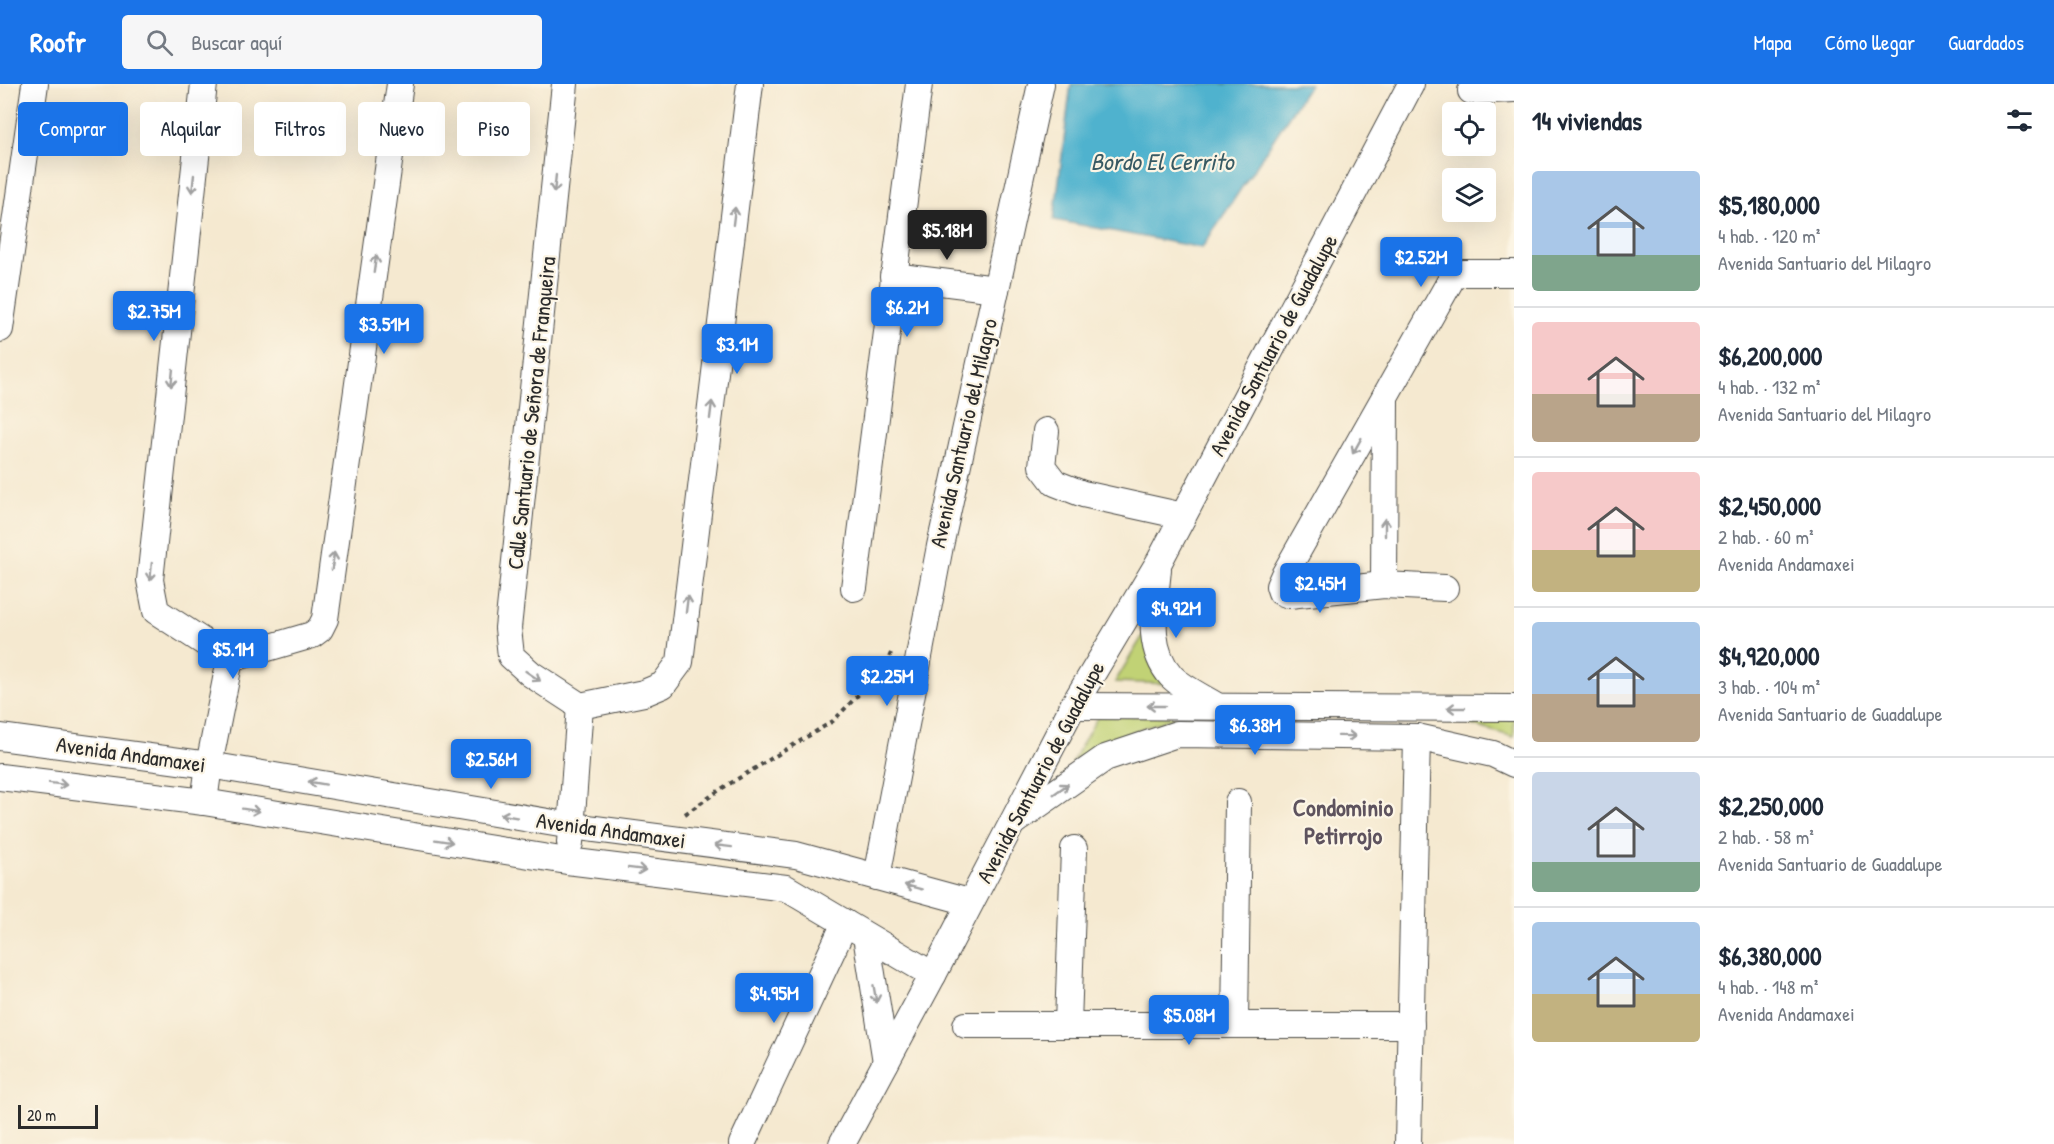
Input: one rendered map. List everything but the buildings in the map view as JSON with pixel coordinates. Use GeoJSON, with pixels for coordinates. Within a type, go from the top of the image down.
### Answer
{"type":"FeatureCollection","features":[{"type":"Feature","properties":{"kind":"street"},"geometry":{"type":"LineString","coordinates":[[0,329],[36,84]]}},
{"type":"Feature","properties":{"kind":"street"},"geometry":{"type":"LineString","coordinates":[[204,84],[150,580],[156,611],[230,659],[312,635],[320,629],[325,619],[400,84]]}},
{"type":"Feature","properties":{"kind":"street","name":"Calle Santuario de Señora de Franqueira"},"geometry":{"type":"LineString","coordinates":[[565,84],[508,628],[511,656],[531,675],[580,706]]}},
{"type":"Feature","properties":{"kind":"street"},"geometry":{"type":"LineString","coordinates":[[567,861],[573,826],[580,706],[644,693],[663,685],[680,662],[750,84]]}},
{"type":"Feature","properties":{"kind":"street"},"geometry":{"type":"LineString","coordinates":[[854,588],[919,84]]}},
{"type":"Feature","properties":{"kind":"street","name":"Avenida Santuario del Milagro"},"geometry":{"type":"LineString","coordinates":[[877,877],[940,546],[1041,84]]}},
{"type":"Feature","properties":{"kind":"street","name":"Avenida Santuario de Guadalupe"},"geometry":{"type":"LineString","coordinates":[[842,1144],[1073,706],[1159,562],[1411,84]]}},
{"type":"Feature","properties":{"kind":"street"},"geometry":{"type":"LineString","coordinates":[[1471,91],[1514,89]]}},
{"type":"Feature","properties":{"kind":"street"},"geometry":{"type":"LineString","coordinates":[[1445,588],[1384,585],[1289,596],[1281,592],[1279,586],[1449,282],[1455,275],[1463,273],[1514,273]]}},
{"type":"Feature","properties":{"kind":"street"},"geometry":{"type":"LineString","coordinates":[[893,276],[996,289]]}},
{"type":"Feature","properties":{"kind":"street"},"geometry":{"type":"LineString","coordinates":[[1384,585],[1385,395]]}},
{"type":"Feature","properties":{"kind":"street"},"geometry":{"type":"LineString","coordinates":[[1047,431],[1042,466],[1055,483],[1083,494],[1183,516]]}},
{"type":"Feature","properties":{"kind":"street"},"geometry":{"type":"LineString","coordinates":[[1159,562],[1153,631],[1156,655],[1172,677],[1218,706]]}},
{"type":"Feature","properties":{"kind":"street"},"geometry":{"type":"LineString","coordinates":[[204,802],[230,659]]}},
{"type":"Feature","properties":{"kind":"street"},"geometry":{"type":"LineString","coordinates":[[1073,706],[1514,708]]}},
{"type":"Feature","properties":{"kind":"street"},"geometry":{"type":"LineString","coordinates":[[1013,823],[1105,759],[1177,734],[1418,736],[1493,754],[1514,764]]}},
{"type":"Feature","properties":{"kind":"street"},"geometry":{"type":"LineString","coordinates":[[1408,1144],[1418,736]]}},
{"type":"Feature","properties":{"kind":"street","name":"Avenida Andamaxei"},"geometry":{"type":"LineString","coordinates":[[0,737],[209,765],[573,826],[796,855],[969,902]]}},
{"type":"Feature","properties":{"kind":"street","name":"Avenida Andamaxei"},"geometry":{"type":"LineString","coordinates":[[0,777],[204,802],[567,861],[786,888],[933,975]]}},
{"type":"Feature","properties":{"kind":"street"},"geometry":{"type":"LineString","coordinates":[[1236,1025],[1238,802]]}},
{"type":"Feature","properties":{"kind":"street"},"geometry":{"type":"LineString","coordinates":[[1068,1024],[1074,849]]}},
{"type":"Feature","properties":{"kind":"street"},"geometry":{"type":"LineString","coordinates":[[855,929],[886,1062]]}},
{"type":"Feature","properties":{"kind":"street"},"geometry":{"type":"LineString","coordinates":[[742,1144],[855,929]]}},
{"type":"Feature","properties":{"kind":"street"},"geometry":{"type":"LineString","coordinates":[[966,1025],[1411,1025]]}},
{"type":"Feature","properties":{"kind":"path"},"geometry":{"type":"LineString","coordinates":[[653,837],[721,789],[833,721],[885,667],[894,647]]}},
{"type":"Feature","properties":{"kind":"green space"},"geometry":{"type":"Polygon","coordinates":[[[1145,632],[1171,684],[1115,682],[1145,632]]]}},
{"type":"Feature","properties":{"kind":"green space"},"geometry":{"type":"Polygon","coordinates":[[[1098,716],[1182,716],[1125,734],[1072,762],[1098,716]]]}},
{"type":"Feature","properties":{"kind":"green space"},"geometry":{"type":"Polygon","coordinates":[[[1417,718],[1514,719],[1514,737],[1468,724],[1417,718]]]}},
{"type":"Feature","properties":{"kind":"water","name":"Bordo El Cerrito"},"geometry":{"type":"Polygon","coordinates":[[[1071,84],[1310,84],[1202,248],[1054,220],[1071,84]]]}},
{"type":"Feature","properties":{"kind":"district","name":"Condominio Petirrojo"},"geometry":{"type":"Point","coordinates":[1343,822]}}]}
